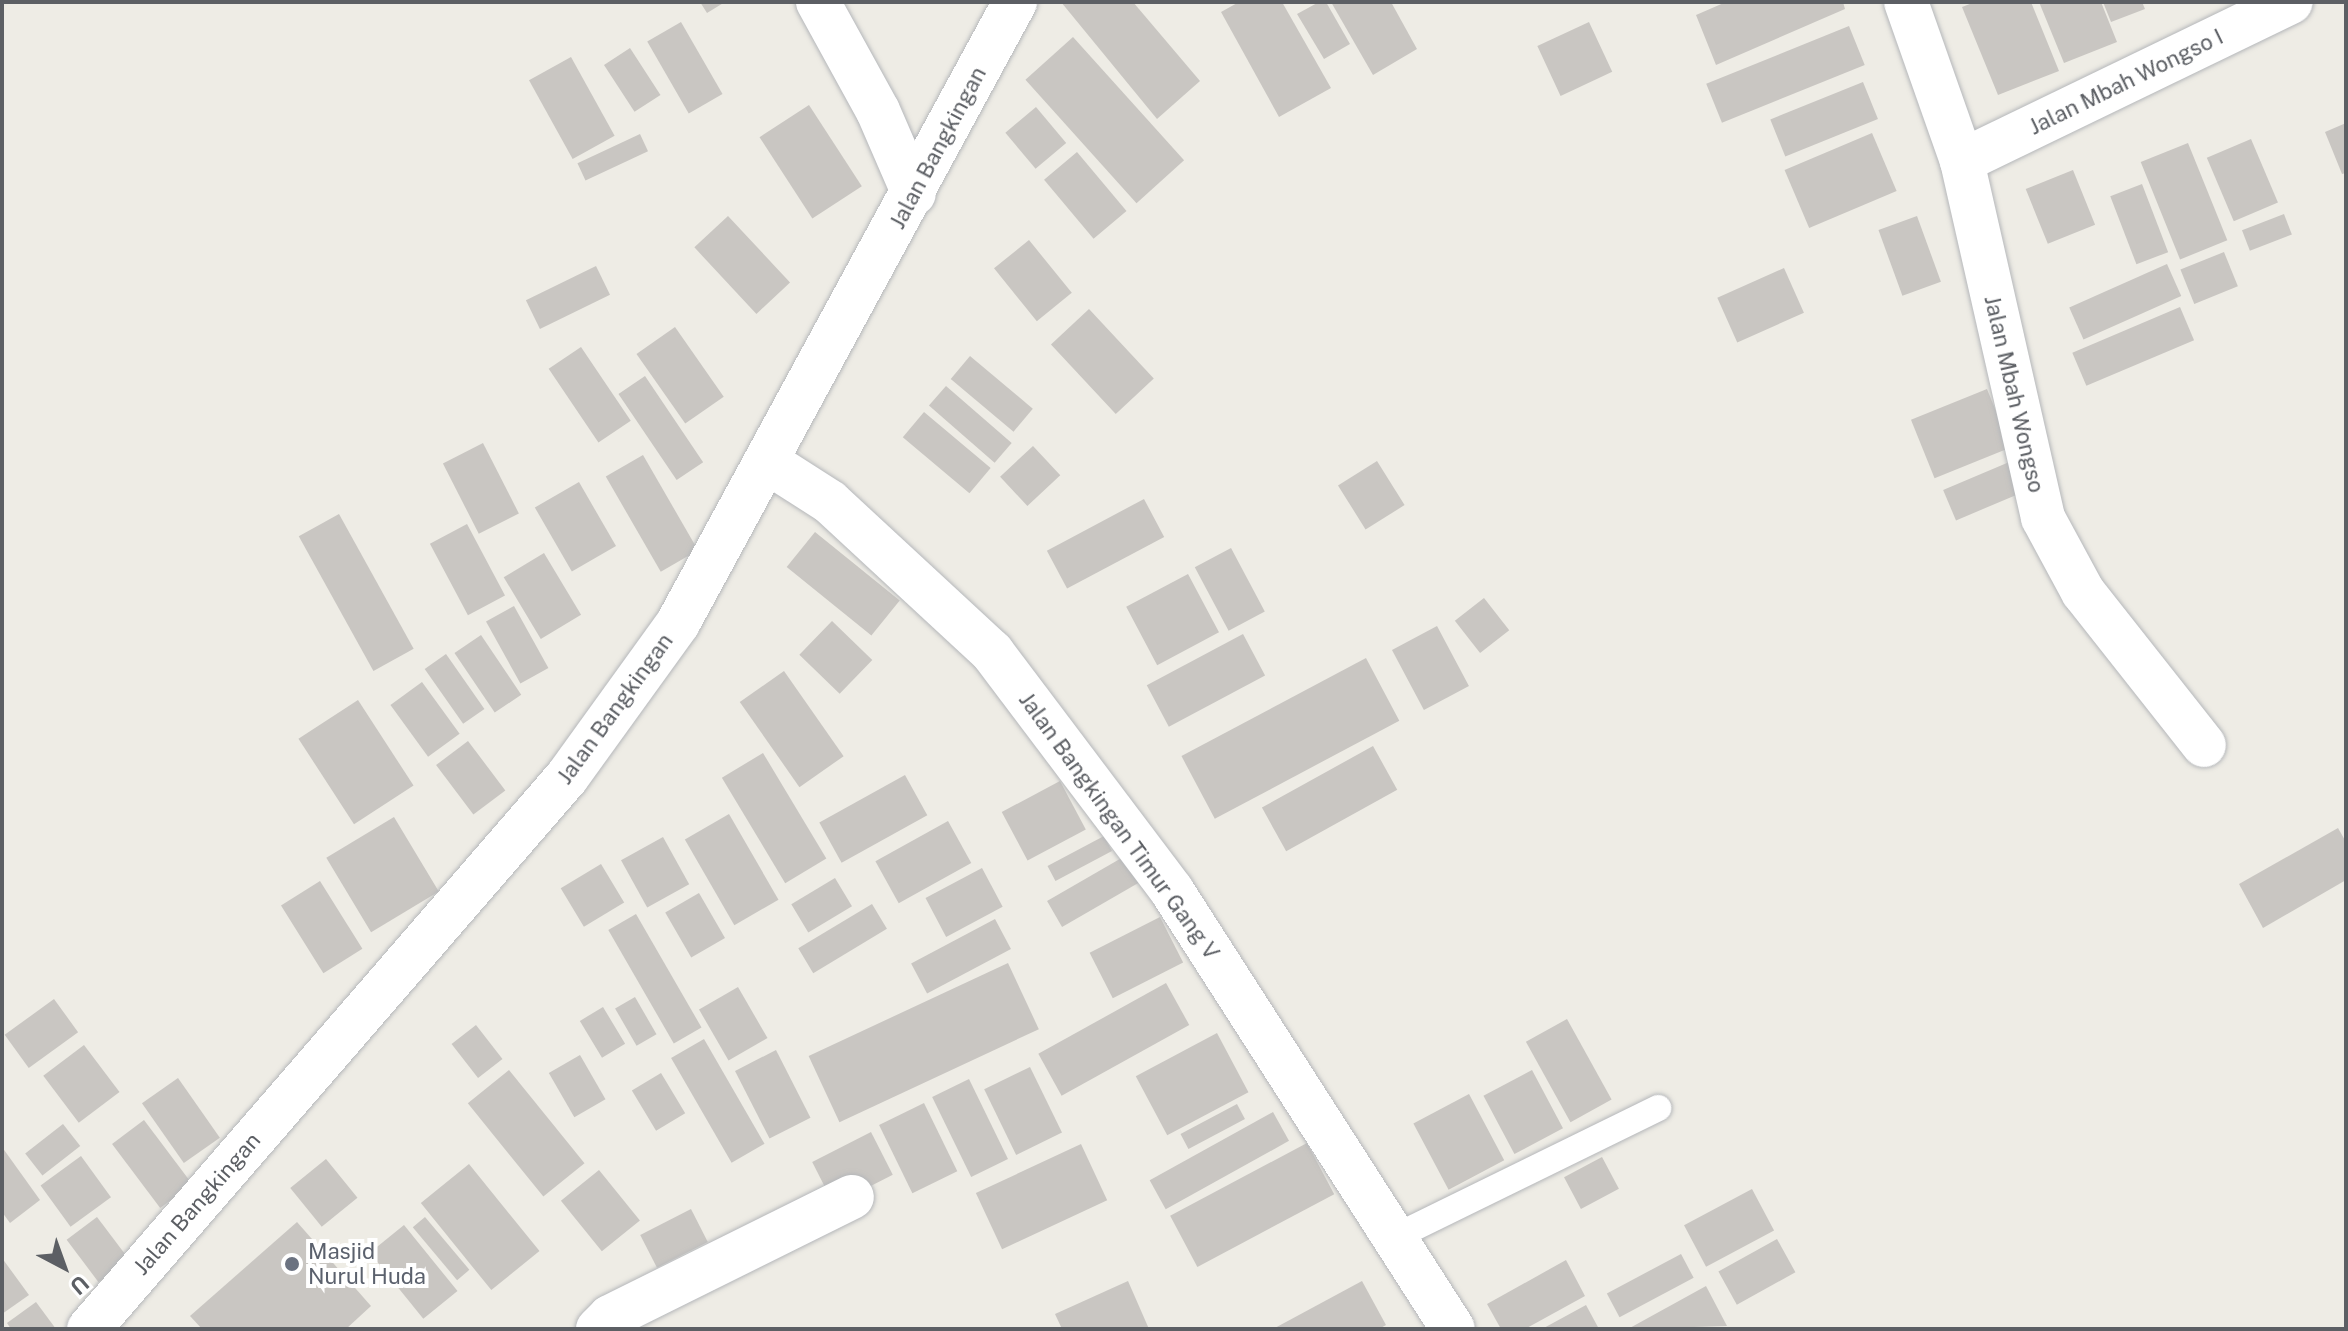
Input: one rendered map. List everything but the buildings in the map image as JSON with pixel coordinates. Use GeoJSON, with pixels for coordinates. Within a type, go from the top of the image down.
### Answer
{"type":"FeatureCollection","features":[{"type":"Feature","properties":{"kind":"street"},"geometry":{"type":"LineString","coordinates":[[818,2],[878,111],[914,194]]}},
{"type":"Feature","properties":{"kind":"street","name":"Jalan Bangkingan"},"geometry":{"type":"LineString","coordinates":[[89,1329],[567,777],[678,623],[769,463],[1015,2]]}},
{"type":"Feature","properties":{"kind":"street","name":"Jalan Mbah Wongso"},"geometry":{"type":"LineString","coordinates":[[1906,2],[1962,161],[2043,518],[2083,592],[2204,745]]}},
{"type":"Feature","properties":{"kind":"street","name":"Jalan Mbah Wongso I"},"geometry":{"type":"LineString","coordinates":[[1962,161],[2291,2]]}},
{"type":"Feature","properties":{"kind":"street","name":"Jalan Bangkingan Timur Gang V"},"geometry":{"type":"LineString","coordinates":[[769,463],[830,502],[992,652],[1172,891],[1397,1236],[1453,1329]]}},
{"type":"Feature","properties":{"kind":"street"},"geometry":{"type":"LineString","coordinates":[[598,1329],[610,1317],[852,1197]]}},
{"type":"Feature","properties":{"kind":"lane"},"geometry":{"type":"LineString","coordinates":[[1397,1236],[1658,1108]]}},
{"type":"Feature","properties":{"kind":"place","name":"Masjid Nurul Huda"},"geometry":{"type":"Point","coordinates":[292,1264]}}]}
